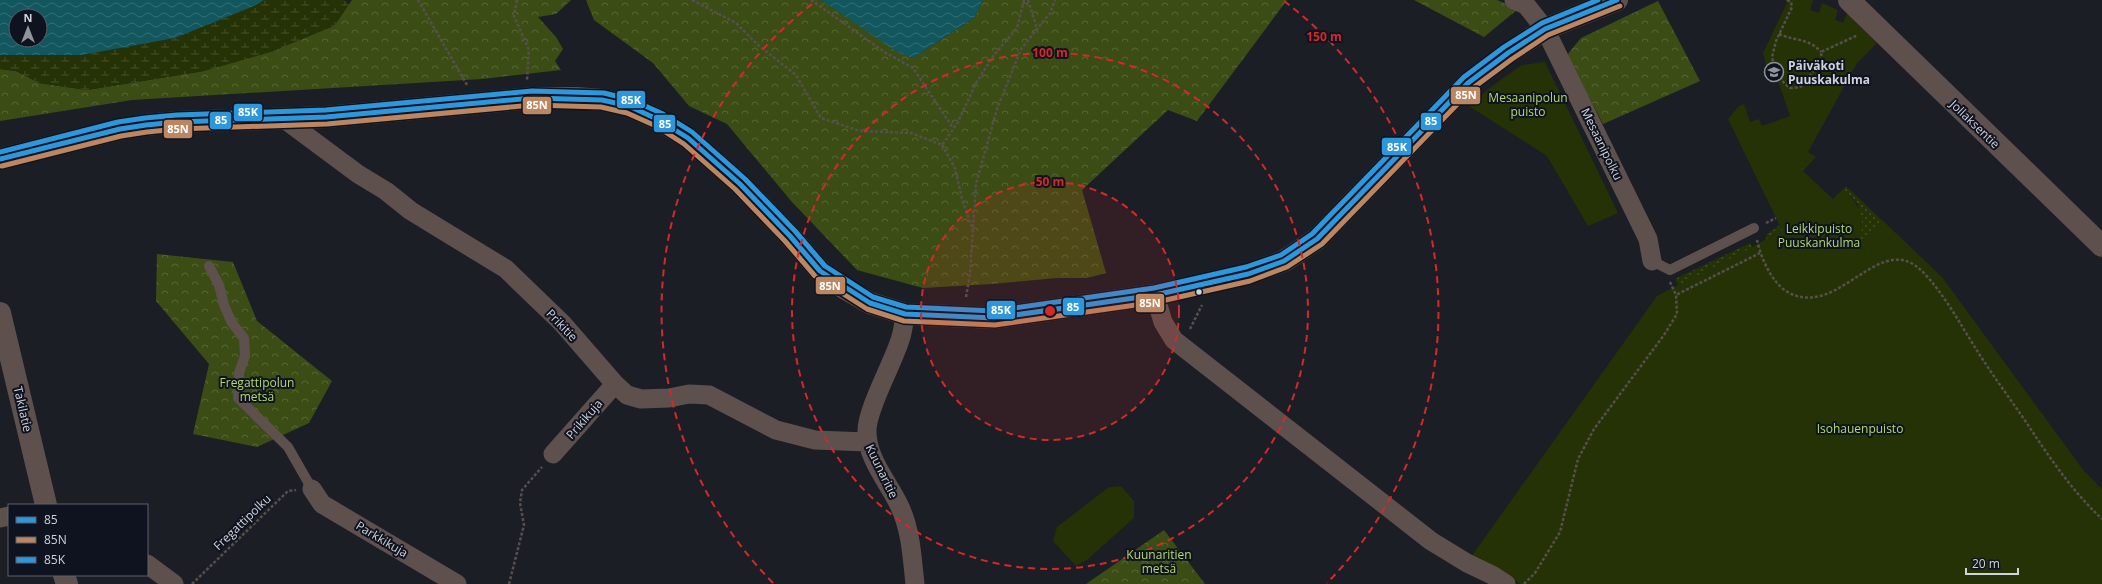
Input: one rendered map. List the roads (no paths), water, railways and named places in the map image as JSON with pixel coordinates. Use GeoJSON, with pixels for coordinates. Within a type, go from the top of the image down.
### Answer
{"type":"FeatureCollection","features":[{"type":"Feature","properties":{"kind":"main road"},"geometry":{"type":"LineString","coordinates":[[0,159],[120,129],[176,122],[284,119],[533,98],[576,98],[629,106],[659,120],[688,138],[740,184],[790,236],[820,272],[844,288],[870,303],[905,314],[994,318],[1155,295],[1248,274],[1284,260],[1317,239],[1468,84],[1508,53],[1537,14],[1617,0]]}},
{"type":"Feature","properties":{"kind":"street"},"geometry":{"type":"LineString","coordinates":[[1514,0],[1526,5],[1537,14]]}},
{"type":"Feature","properties":{"kind":"street","name":"Jollaksentie"},"geometry":{"type":"LineString","coordinates":[[1849,0],[2102,246]]}},
{"type":"Feature","properties":{"kind":"street","name":"Mesaanipolku"},"geometry":{"type":"LineString","coordinates":[[1537,14],[1648,239],[1652,261]]}},
{"type":"Feature","properties":{"kind":"street","name":"Prikitie"},"geometry":{"type":"LineString","coordinates":[[284,119],[358,174],[386,191],[411,211],[506,270],[562,323],[615,384],[627,395],[641,399],[669,398],[689,394],[709,395],[728,403],[749,417],[776,430],[815,440],[867,442]]}},
{"type":"Feature","properties":{"kind":"street"},"geometry":{"type":"LineString","coordinates":[[1155,295],[1163,322],[1174,340],[1431,541],[1506,584]]}},
{"type":"Feature","properties":{"kind":"street","name":"Takilatie"},"geometry":{"type":"LineString","coordinates":[[0,313],[46,504]]}},
{"type":"Feature","properties":{"kind":"street","name":"Kuunaritie"},"geometry":{"type":"LineString","coordinates":[[905,314],[900,340],[866,430],[867,442],[872,456],[900,506],[907,526],[911,543],[915,584]]}},
{"type":"Feature","properties":{"kind":"street","name":"Prikikuja"},"geometry":{"type":"LineString","coordinates":[[553,454],[615,384]]}},
{"type":"Feature","properties":{"kind":"street","name":"Parkkikuja"},"geometry":{"type":"LineString","coordinates":[[312,489],[322,504],[457,584]]}},
{"type":"Feature","properties":{"kind":"street"},"geometry":{"type":"LineString","coordinates":[[148,565],[174,584]]}},
{"type":"Feature","properties":{"kind":"lane"},"geometry":{"type":"LineString","coordinates":[[1652,261],[1670,270],[1754,228]]}},
{"type":"Feature","properties":{"kind":"lane"},"geometry":{"type":"LineString","coordinates":[[209,266],[219,285],[224,305],[244,338],[244,356],[239,373],[238,398],[288,446],[312,489]]}},
{"type":"Feature","properties":{"kind":"water"},"geometry":{"type":"Polygon","coordinates":[[[0,0],[264,0],[254,6],[175,38],[82,55],[0,55],[0,0]]]}},
{"type":"Feature","properties":{"kind":"water"},"geometry":{"type":"Polygon","coordinates":[[[821,0],[983,0],[974,18],[913,58],[897,52],[821,0]]]}},
{"type":"Feature","properties":{"kind":"place","name":"Päiväkoti Puuskakulma"},"geometry":{"type":"Point","coordinates":[1774,72]}},
{"type":"Feature","properties":{"kind":"park label","name":"Mesaanipolun puisto"},"geometry":{"type":"Point","coordinates":[1528,104]}},
{"type":"Feature","properties":{"kind":"park label","name":"Leikkipuisto Puuskankulma"},"geometry":{"type":"Point","coordinates":[1819,235]}},
{"type":"Feature","properties":{"kind":"park label","name":"Fregattipolun metsä"},"geometry":{"type":"Point","coordinates":[257,389]}},
{"type":"Feature","properties":{"kind":"park label","name":"Isohauenpuisto"},"geometry":{"type":"Point","coordinates":[1860,428]}},
{"type":"Feature","properties":{"kind":"park label","name":"Kuunaritien metsä"},"geometry":{"type":"Point","coordinates":[1159,561]}}]}
